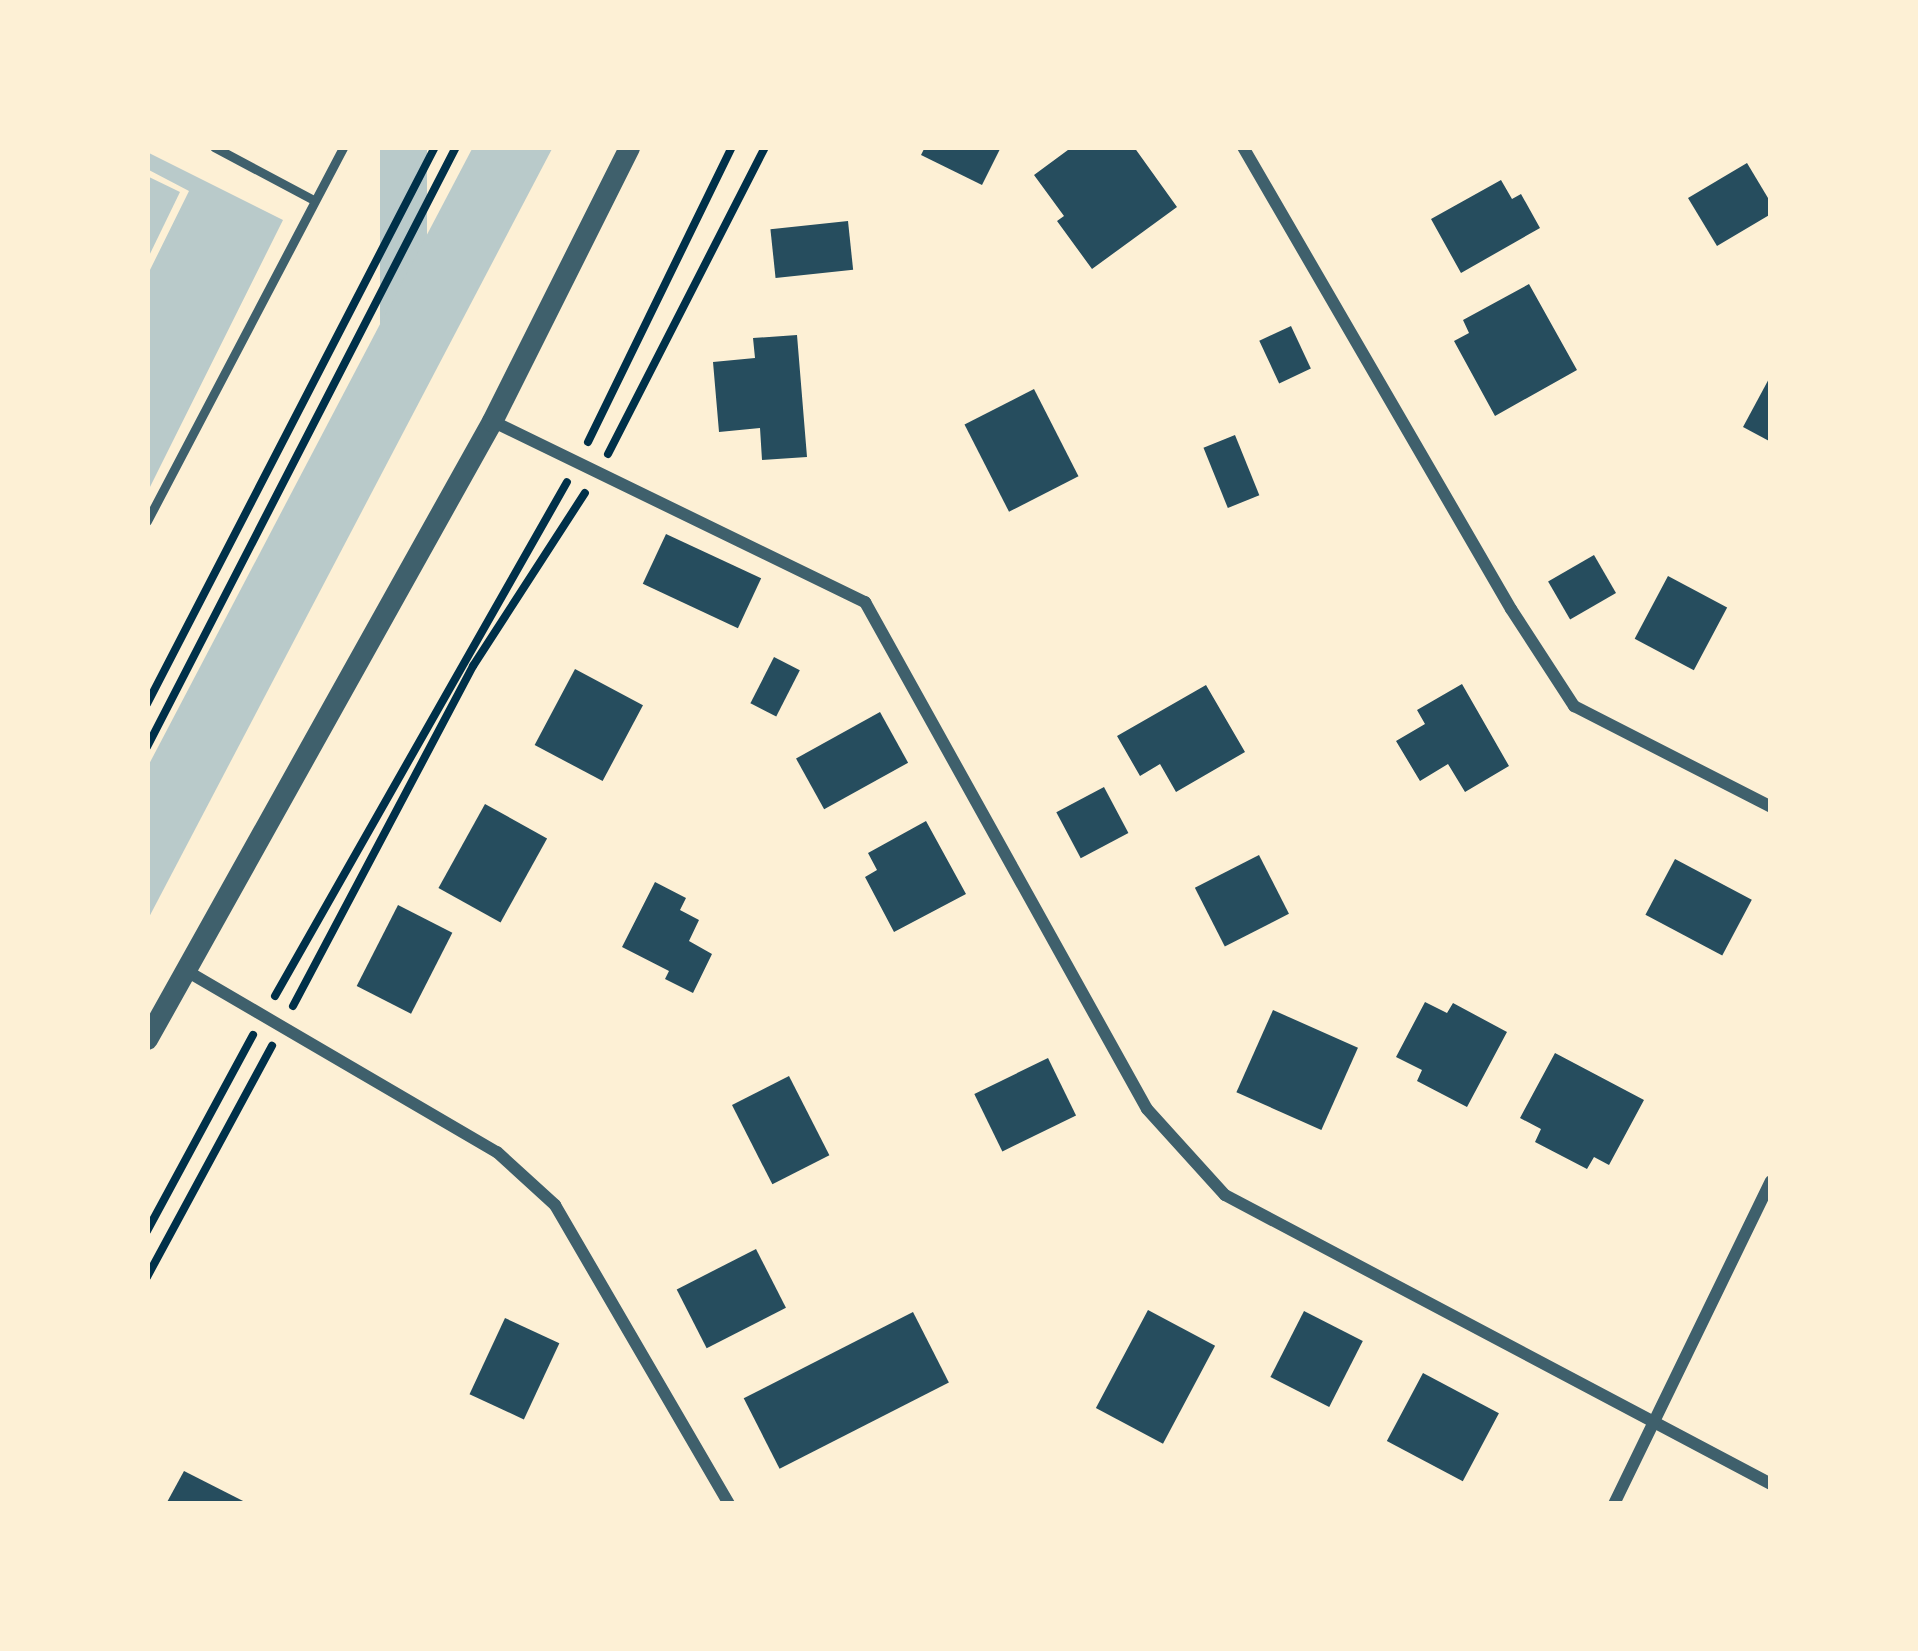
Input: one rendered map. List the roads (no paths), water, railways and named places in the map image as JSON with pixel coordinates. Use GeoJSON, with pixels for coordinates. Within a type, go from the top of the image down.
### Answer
{"type":"FeatureCollection","features":[{"type":"Feature","properties":{"kind":"street"},"geometry":{"type":"LineString","coordinates":[[147,1039],[492,421],[629,147]]}},
{"type":"Feature","properties":{"kind":"street"},"geometry":{"type":"LineString","coordinates":[[1243,147],[1574,706],[1771,808]]}},
{"type":"Feature","properties":{"kind":"street"},"geometry":{"type":"LineString","coordinates":[[492,421],[865,602],[1147,1109],[1225,1195],[1771,1484]]}},
{"type":"Feature","properties":{"kind":"street"},"geometry":{"type":"LineString","coordinates":[[184,970],[497,1152],[555,1205],[729,1504]]}},
{"type":"Feature","properties":{"kind":"street"},"geometry":{"type":"LineString","coordinates":[[1614,1504],[1771,1181]]}},
{"type":"Feature","properties":{"kind":"lane"},"geometry":{"type":"LineString","coordinates":[[214,147],[312,199]]}},
{"type":"Feature","properties":{"kind":"lane"},"geometry":{"type":"LineString","coordinates":[[147,520],[343,147]]}}]}
